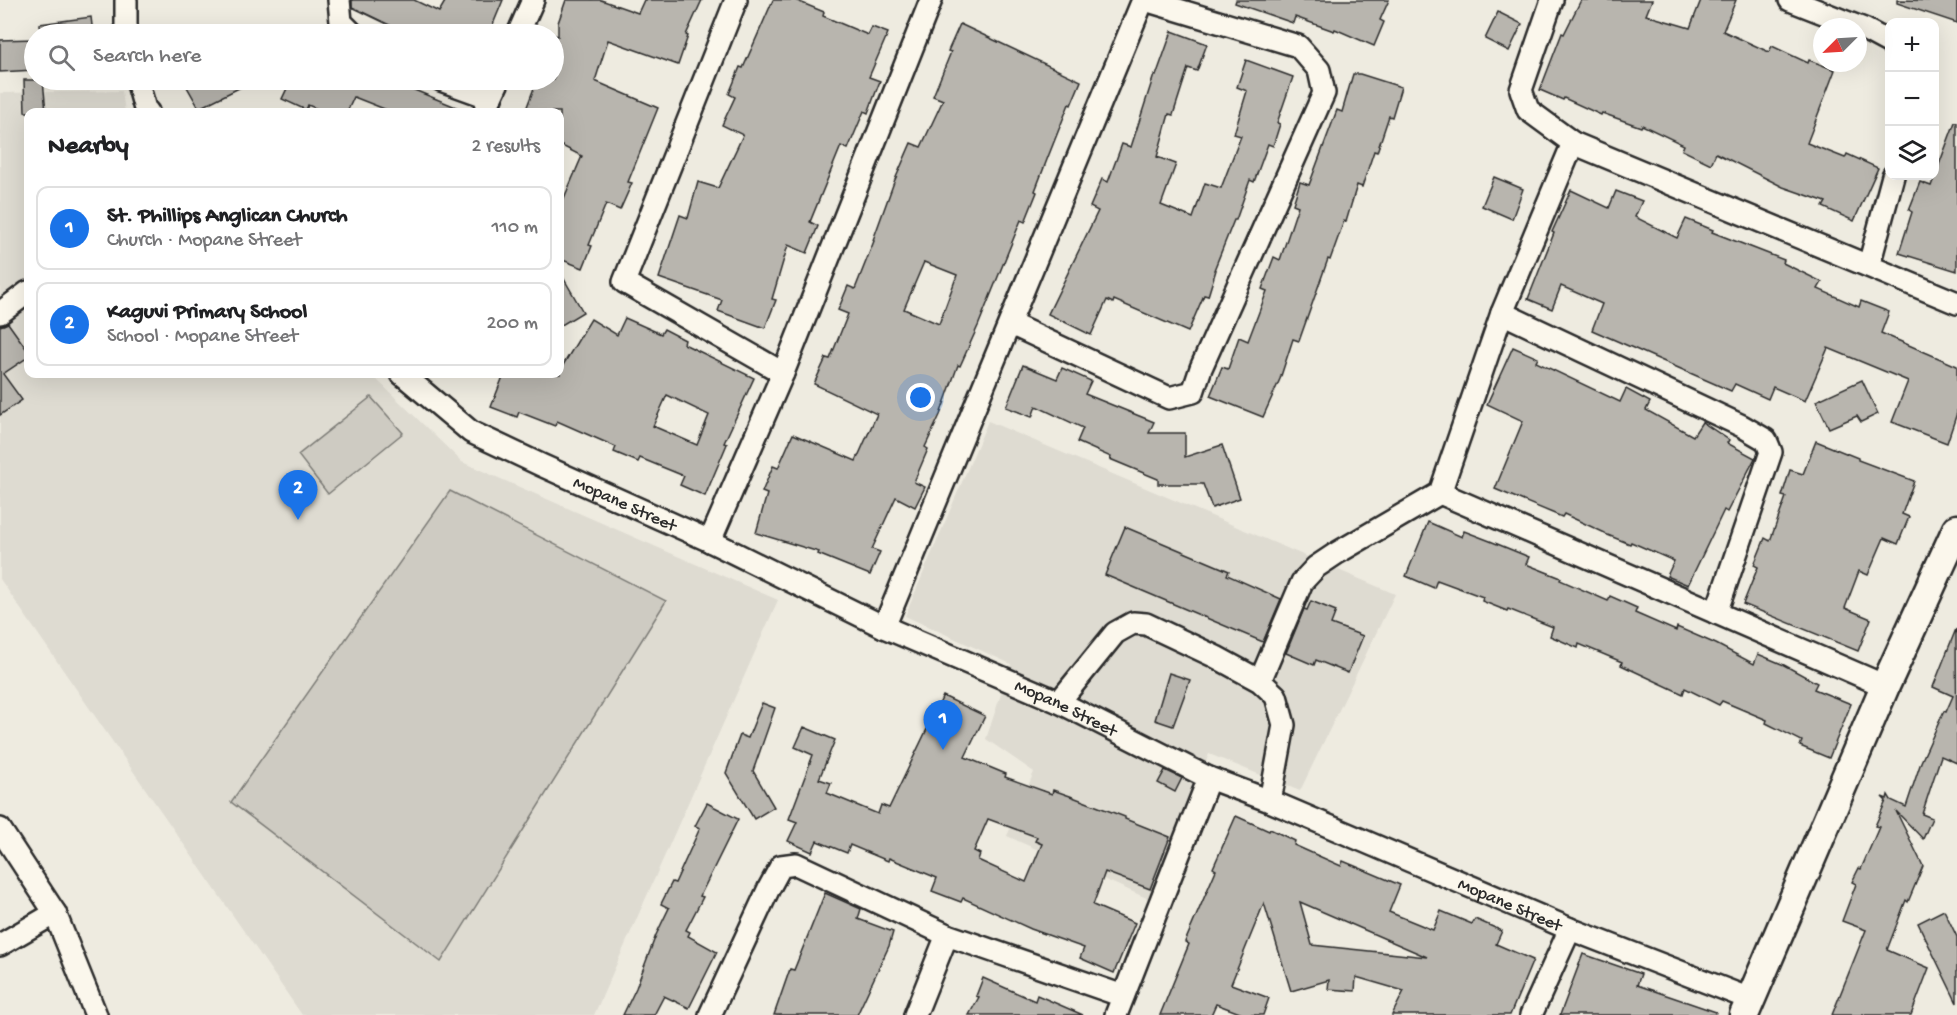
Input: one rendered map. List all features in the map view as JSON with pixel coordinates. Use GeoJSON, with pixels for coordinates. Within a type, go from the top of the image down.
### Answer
{"type":"FeatureCollection","features":[{"type":"Feature","properties":{"kind":"street"},"geometry":{"type":"LineString","coordinates":[[126,0],[126,24]]}},
{"type":"Feature","properties":{"kind":"street"},"geometry":{"type":"LineString","coordinates":[[339,0],[343,24]]}},
{"type":"Feature","properties":{"kind":"street"},"geometry":{"type":"LineString","coordinates":[[522,24],[533,0]]}},
{"type":"Feature","properties":{"kind":"street"},"geometry":{"type":"LineString","coordinates":[[736,0],[624,282],[783,373]]}},
{"type":"Feature","properties":{"kind":"street"},"geometry":{"type":"LineString","coordinates":[[710,541],[783,373],[931,0]]}},
{"type":"Feature","properties":{"kind":"street"},"geometry":{"type":"LineString","coordinates":[[884,627],[1144,0],[1298,46],[1319,70],[1324,93],[1193,392],[1169,398],[1011,324]]}},
{"type":"Feature","properties":{"kind":"street"},"geometry":{"type":"LineString","coordinates":[[1552,0],[1521,90],[1528,110],[1573,143],[1957,303]]}},
{"type":"Feature","properties":{"kind":"street"},"geometry":{"type":"LineString","coordinates":[[1790,0],[1864,29],[1885,40]]}},
{"type":"Feature","properties":{"kind":"street"},"geometry":{"type":"LineString","coordinates":[[140,90],[144,108]]}},
{"type":"Feature","properties":{"kind":"street"},"geometry":{"type":"LineString","coordinates":[[470,90],[491,97]]}},
{"type":"Feature","properties":{"kind":"street"},"geometry":{"type":"LineString","coordinates":[[1260,681],[1302,582],[1316,567],[1440,493],[1502,313],[1573,143]]}},
{"type":"Feature","properties":{"kind":"street"},"geometry":{"type":"LineString","coordinates":[[1869,265],[1892,180]]}},
{"type":"Feature","properties":{"kind":"street"},"geometry":{"type":"LineString","coordinates":[[0,313],[24,295]]}},
{"type":"Feature","properties":{"kind":"street"},"geometry":{"type":"LineString","coordinates":[[1502,313],[1742,426],[1766,440],[1771,452],[1716,613]]}},
{"type":"Feature","properties":{"kind":"street","name":"Mopane Street"},"geometry":{"type":"LineString","coordinates":[[407,378],[471,432],[710,541],[884,627],[1059,702],[1209,778],[1270,801],[1747,1007]]}},
{"type":"Feature","properties":{"kind":"street"},"geometry":{"type":"LineString","coordinates":[[1440,493],[1885,686]]}},
{"type":"Feature","properties":{"kind":"street"},"geometry":{"type":"LineString","coordinates":[[1747,1007],[1885,686],[1951,563],[1957,528]]}},
{"type":"Feature","properties":{"kind":"street"},"geometry":{"type":"LineString","coordinates":[[1059,702],[1115,633],[1133,622],[1146,624],[1260,681],[1276,696],[1284,725],[1270,801]]}},
{"type":"Feature","properties":{"kind":"street"},"geometry":{"type":"LineString","coordinates":[[710,1015],[769,888],[782,866],[796,864],[947,935],[1120,1006],[1209,778]]}},
{"type":"Feature","properties":{"kind":"street"},"geometry":{"type":"LineString","coordinates":[[0,829],[56,913],[96,1015]]}},
{"type":"Feature","properties":{"kind":"street"},"geometry":{"type":"LineString","coordinates":[[0,945],[56,913]]}},
{"type":"Feature","properties":{"kind":"street"},"geometry":{"type":"LineString","coordinates":[[1531,1015],[1570,929]]}},
{"type":"Feature","properties":{"kind":"street"},"geometry":{"type":"LineString","coordinates":[[915,1015],[947,935]]}},
{"type":"Feature","properties":{"kind":"shaded area"},"geometry":{"type":"Polygon","coordinates":[[[122,91],[124,108],[24,108],[24,378],[375,378],[462,462],[778,600],[594,1015],[302,1015],[0,579],[0,93],[122,91]]]}},
{"type":"Feature","properties":{"kind":"shaded area"},"geometry":{"type":"Polygon","coordinates":[[[371,397],[403,433],[328,494],[298,455],[371,397]]]}},
{"type":"Feature","properties":{"kind":"shaded area"},"geometry":{"type":"Polygon","coordinates":[[[988,421],[1395,594],[1300,791],[1209,754],[1151,900],[1007,836],[1034,772],[986,739],[1011,664],[905,616],[988,421]]]}},
{"type":"Feature","properties":{"kind":"shaded area"},"geometry":{"type":"Polygon","coordinates":[[[450,491],[666,601],[441,962],[231,802],[450,491]]]}},
{"type":"Feature","properties":{"kind":"building"},"geometry":{"type":"Polygon","coordinates":[[[352,0],[414,0],[439,12],[446,0],[503,0],[493,24],[387,24],[352,7],[352,0]]]}},
{"type":"Feature","properties":{"kind":"building"},"geometry":{"type":"Polygon","coordinates":[[[566,0],[601,0],[638,13],[644,0],[702,0],[686,35],[688,36],[678,65],[608,40],[595,81],[658,108],[628,182],[632,183],[620,210],[606,204],[589,245],[592,246],[583,268],[564,261],[564,198],[582,156],[564,147],[564,108],[526,108],[533,90],[564,90],[564,24],[558,23],[566,0]]]}},
{"type":"Feature","properties":{"kind":"building"},"geometry":{"type":"Polygon","coordinates":[[[773,0],[795,0],[824,12],[823,16],[868,35],[872,27],[888,33],[869,77],[880,81],[868,113],[864,111],[848,149],[841,146],[810,222],[818,226],[807,253],[788,245],[772,299],[776,300],[765,328],[718,311],[722,300],[659,278],[680,215],[688,218],[698,182],[718,188],[743,135],[722,125],[735,97],[729,94],[740,67],[743,68],[773,0]]]}},
{"type":"Feature","properties":{"kind":"building"},"geometry":{"type":"Polygon","coordinates":[[[1236,0],[1389,0],[1380,20],[1384,22],[1374,46],[1335,29],[1334,31],[1295,17],[1293,23],[1235,3],[1236,0]]]}},
{"type":"Feature","properties":{"kind":"building"},"geometry":{"type":"Polygon","coordinates":[[[1581,0],[1652,0],[1646,15],[1690,28],[1701,0],[1736,0],[1723,31],[1769,52],[1772,46],[1808,63],[1809,60],[1813,62],[1813,72],[1834,72],[1807,143],[1845,158],[1847,154],[1878,168],[1854,221],[1823,207],[1826,202],[1783,187],[1716,153],[1711,164],[1682,150],[1684,145],[1642,125],[1641,127],[1602,113],[1601,115],[1540,90],[1562,33],[1564,34],[1581,0]]]}},
{"type":"Feature","properties":{"kind":"building"},"geometry":{"type":"Polygon","coordinates":[[[1897,0],[1957,1],[1957,23],[1897,3],[1897,0]]]}},
{"type":"Feature","properties":{"kind":"building"},"geometry":{"type":"Polygon","coordinates":[[[1498,12],[1522,24],[1509,51],[1485,39],[1498,12]]]}},
{"type":"Feature","properties":{"kind":"building"},"geometry":{"type":"Polygon","coordinates":[[[91,17],[92,24],[40,24],[91,17]]]}},
{"type":"Feature","properties":{"kind":"building"},"geometry":{"type":"Polygon","coordinates":[[[960,24],[1081,81],[1071,105],[1069,104],[1025,222],[1021,220],[925,447],[928,449],[914,482],[925,487],[915,507],[896,497],[872,549],[880,552],[870,575],[818,554],[819,552],[756,533],[767,494],[762,492],[773,466],[778,468],[793,434],[856,461],[877,414],[814,384],[826,358],[830,359],[848,314],[838,310],[848,286],[855,289],[894,182],[911,143],[921,147],[943,100],[933,96],[951,52],[948,51],[960,24]],[[924,262],[904,309],[939,324],[957,275],[924,262]]]}},
{"type":"Feature","properties":{"kind":"building"},"geometry":{"type":"Polygon","coordinates":[[[1172,31],[1207,44],[1197,71],[1188,68],[1173,115],[1169,114],[1157,157],[1176,164],[1161,205],[1193,218],[1205,183],[1221,188],[1241,136],[1234,134],[1247,91],[1237,87],[1246,60],[1293,77],[1277,123],[1280,124],[1273,146],[1268,144],[1254,182],[1250,180],[1236,220],[1234,220],[1214,270],[1216,270],[1208,296],[1204,295],[1188,332],[1114,300],[1113,303],[1107,300],[1091,335],[1048,314],[1098,211],[1090,207],[1102,179],[1108,182],[1122,144],[1131,147],[1154,75],[1156,76],[1172,31]]]}},
{"type":"Feature","properties":{"kind":"building"},"geometry":{"type":"Polygon","coordinates":[[[24,39],[24,71],[0,72],[0,40],[24,39]]]}},
{"type":"Feature","properties":{"kind":"building"},"geometry":{"type":"Polygon","coordinates":[[[1353,74],[1360,74],[1401,87],[1392,117],[1389,116],[1377,152],[1374,151],[1362,187],[1357,185],[1346,222],[1344,221],[1330,260],[1328,259],[1299,341],[1293,339],[1280,379],[1263,417],[1210,396],[1222,367],[1228,369],[1239,337],[1248,341],[1267,291],[1262,289],[1274,257],[1280,260],[1298,206],[1293,204],[1300,182],[1309,185],[1337,110],[1342,112],[1353,74]]]}},
{"type":"Feature","properties":{"kind":"building"},"geometry":{"type":"Polygon","coordinates":[[[24,90],[44,90],[46,108],[25,108],[24,90]]]}},
{"type":"Feature","properties":{"kind":"building"},"geometry":{"type":"Polygon","coordinates":[[[189,90],[235,90],[199,108],[189,90]]]}},
{"type":"Feature","properties":{"kind":"building"},"geometry":{"type":"Polygon","coordinates":[[[286,90],[414,90],[458,108],[382,108],[354,97],[349,108],[315,108],[308,105],[307,108],[302,108],[282,99],[286,90]]]}},
{"type":"Feature","properties":{"kind":"building"},"geometry":{"type":"Polygon","coordinates":[[[1955,122],[1957,122],[1957,271],[1899,253],[1912,212],[1909,210],[1920,182],[1931,186],[1933,180],[1939,180],[1939,165],[1955,122]]]}},
{"type":"Feature","properties":{"kind":"building"},"geometry":{"type":"Polygon","coordinates":[[[1494,177],[1523,189],[1512,219],[1482,206],[1494,177]]]}},
{"type":"Feature","properties":{"kind":"building"},"geometry":{"type":"Polygon","coordinates":[[[1571,190],[1609,208],[1616,191],[1642,201],[1635,217],[1677,238],[1686,219],[1713,230],[1712,232],[1784,260],[1783,263],[1822,282],[1818,289],[1859,307],[1861,301],[1889,312],[1881,333],[1957,366],[1957,413],[1947,443],[1892,422],[1908,381],[1828,348],[1805,401],[1773,387],[1768,399],[1735,384],[1731,391],[1592,330],[1602,304],[1561,286],[1552,309],[1528,299],[1554,233],[1552,232],[1571,190]]]}},
{"type":"Feature","properties":{"kind":"building"},"geometry":{"type":"Polygon","coordinates":[[[564,279],[583,312],[564,324],[564,279]]]}},
{"type":"Feature","properties":{"kind":"building"},"geometry":{"type":"Polygon","coordinates":[[[625,318],[661,334],[664,329],[685,340],[684,344],[754,378],[724,443],[727,444],[705,496],[680,485],[684,476],[640,458],[638,462],[614,452],[616,447],[557,421],[555,426],[519,412],[517,417],[491,407],[502,378],[564,378],[564,363],[591,319],[617,335],[625,318]],[[667,395],[653,426],[697,445],[709,415],[667,395]]]}},
{"type":"Feature","properties":{"kind":"building"},"geometry":{"type":"Polygon","coordinates":[[[8,323],[24,345],[24,360],[3,374],[22,400],[0,415],[0,326],[8,323]]]}},
{"type":"Feature","properties":{"kind":"building"},"geometry":{"type":"Polygon","coordinates":[[[1513,347],[1538,358],[1536,362],[1620,402],[1626,389],[1650,402],[1646,410],[1693,436],[1702,422],[1729,440],[1727,443],[1755,458],[1727,512],[1724,510],[1688,585],[1667,576],[1674,561],[1631,542],[1630,544],[1605,534],[1564,514],[1562,517],[1495,489],[1523,421],[1487,404],[1513,347]]]}},
{"type":"Feature","properties":{"kind":"building"},"geometry":{"type":"Polygon","coordinates":[[[1023,365],[1057,379],[1062,368],[1091,381],[1085,394],[1154,422],[1149,433],[1185,433],[1185,457],[1222,445],[1240,498],[1212,508],[1203,484],[1158,484],[1158,479],[1077,442],[1083,428],[1036,406],[1032,417],[1006,407],[1023,365]]]}},
{"type":"Feature","properties":{"kind":"building"},"geometry":{"type":"Polygon","coordinates":[[[1862,380],[1878,414],[1861,422],[1857,416],[1829,428],[1816,401],[1862,380]]]}},
{"type":"Feature","properties":{"kind":"building"},"geometry":{"type":"Polygon","coordinates":[[[1816,441],[1914,481],[1902,514],[1909,517],[1898,544],[1884,538],[1868,575],[1859,571],[1845,608],[1871,619],[1858,651],[1743,604],[1758,567],[1754,565],[1765,538],[1770,541],[1786,497],[1782,496],[1790,470],[1803,474],[1816,441]]]}},
{"type":"Feature","properties":{"kind":"building"},"geometry":{"type":"Polygon","coordinates":[[[1428,522],[1462,537],[1464,531],[1529,557],[1526,564],[1608,601],[1610,596],[1637,608],[1635,613],[1676,631],[1677,627],[1754,664],[1758,654],[1817,683],[1814,689],[1851,704],[1829,758],[1800,746],[1802,741],[1766,723],[1767,720],[1722,701],[1719,705],[1685,688],[1683,694],[1621,665],[1622,662],[1579,644],[1578,648],[1550,636],[1553,627],[1482,601],[1483,597],[1437,580],[1434,588],[1406,576],[1428,522]]]}},
{"type":"Feature","properties":{"kind":"building"},"geometry":{"type":"Polygon","coordinates":[[[1125,527],[1229,571],[1227,575],[1281,599],[1263,642],[1105,575],[1125,527]]]}},
{"type":"Feature","properties":{"kind":"building"},"geometry":{"type":"Polygon","coordinates":[[[1311,601],[1336,611],[1331,624],[1363,636],[1348,673],[1316,660],[1314,665],[1286,653],[1304,609],[1307,610],[1311,601]]]}},
{"type":"Feature","properties":{"kind":"building"},"geometry":{"type":"Polygon","coordinates":[[[1956,629],[1957,763],[1941,756],[1922,814],[1932,818],[1923,839],[1896,811],[1923,866],[1908,902],[1906,900],[1887,950],[1929,968],[1911,1015],[1832,1015],[1866,930],[1842,921],[1856,884],[1852,882],[1859,868],[1861,869],[1879,827],[1875,826],[1886,801],[1882,797],[1887,799],[1888,795],[1891,800],[1906,807],[1921,762],[1953,696],[1933,687],[1956,629]]]}},
{"type":"Feature","properties":{"kind":"building"},"geometry":{"type":"Polygon","coordinates":[[[1169,673],[1190,680],[1173,726],[1155,720],[1169,673]]]}},
{"type":"Feature","properties":{"kind":"building"},"geometry":{"type":"Polygon","coordinates":[[[943,696],[985,716],[965,757],[1006,774],[1005,777],[1052,794],[1053,790],[1070,796],[1170,837],[1150,889],[1105,872],[1093,905],[1135,923],[1114,973],[1080,958],[1084,948],[1031,929],[963,898],[961,902],[932,891],[937,878],[889,858],[888,861],[850,845],[847,853],[817,841],[812,852],[788,841],[797,822],[789,819],[813,755],[795,747],[804,727],[835,740],[819,779],[831,783],[827,793],[878,814],[881,805],[889,808],[943,696]],[[988,819],[974,851],[980,854],[978,860],[1026,882],[1042,844],[1035,841],[1037,837],[988,819]]]}},
{"type":"Feature","properties":{"kind":"building"},"geometry":{"type":"Polygon","coordinates":[[[762,703],[775,708],[753,771],[774,807],[754,819],[726,773],[740,735],[748,738],[762,703]]]}},
{"type":"Feature","properties":{"kind":"building"},"geometry":{"type":"Polygon","coordinates":[[[1165,770],[1182,778],[1175,792],[1158,783],[1165,770]]]}},
{"type":"Feature","properties":{"kind":"building"},"geometry":{"type":"Polygon","coordinates":[[[707,803],[738,819],[686,930],[690,932],[688,936],[717,952],[689,1008],[664,996],[654,1015],[623,1015],[669,908],[661,904],[672,882],[675,883],[700,828],[695,826],[707,803]]]}},
{"type":"Feature","properties":{"kind":"building"},"geometry":{"type":"Polygon","coordinates":[[[1236,816],[1269,831],[1270,829],[1295,841],[1294,845],[1341,866],[1343,861],[1400,885],[1389,912],[1433,930],[1441,911],[1472,924],[1475,919],[1502,931],[1496,944],[1533,960],[1510,1015],[1392,1015],[1404,991],[1356,977],[1355,991],[1328,989],[1329,980],[1291,991],[1264,903],[1231,984],[1269,998],[1263,1015],[1245,1015],[1216,1004],[1211,1015],[1160,1015],[1189,944],[1185,942],[1216,870],[1213,868],[1236,816]],[[1300,902],[1312,945],[1427,957],[1300,902]]]}},
{"type":"Feature","properties":{"kind":"building"},"geometry":{"type":"Polygon","coordinates":[[[825,893],[861,909],[858,919],[893,932],[889,946],[857,1015],[774,1015],[790,969],[794,970],[825,893]]]}},
{"type":"Feature","properties":{"kind":"building"},"geometry":{"type":"Polygon","coordinates":[[[1944,910],[1957,937],[1957,1003],[1918,923],[1944,910]]]}},
{"type":"Feature","properties":{"kind":"building"},"geometry":{"type":"Polygon","coordinates":[[[1583,954],[1641,974],[1637,985],[1716,1012],[1715,1015],[1560,1015],[1583,954]]]}},
{"type":"Feature","properties":{"kind":"building"},"geometry":{"type":"Polygon","coordinates":[[[983,978],[1035,1001],[1037,995],[1083,1015],[969,1015],[979,997],[976,996],[983,978]]]}},
{"type":"Feature","properties":{"kind":"place","name":"Kaguvi Primary School"},"geometry":{"type":"Point","coordinates":[298,520]}},
{"type":"Feature","properties":{"kind":"place","name":"St. Phillips Anglican Church"},"geometry":{"type":"Point","coordinates":[943,750]}}]}
